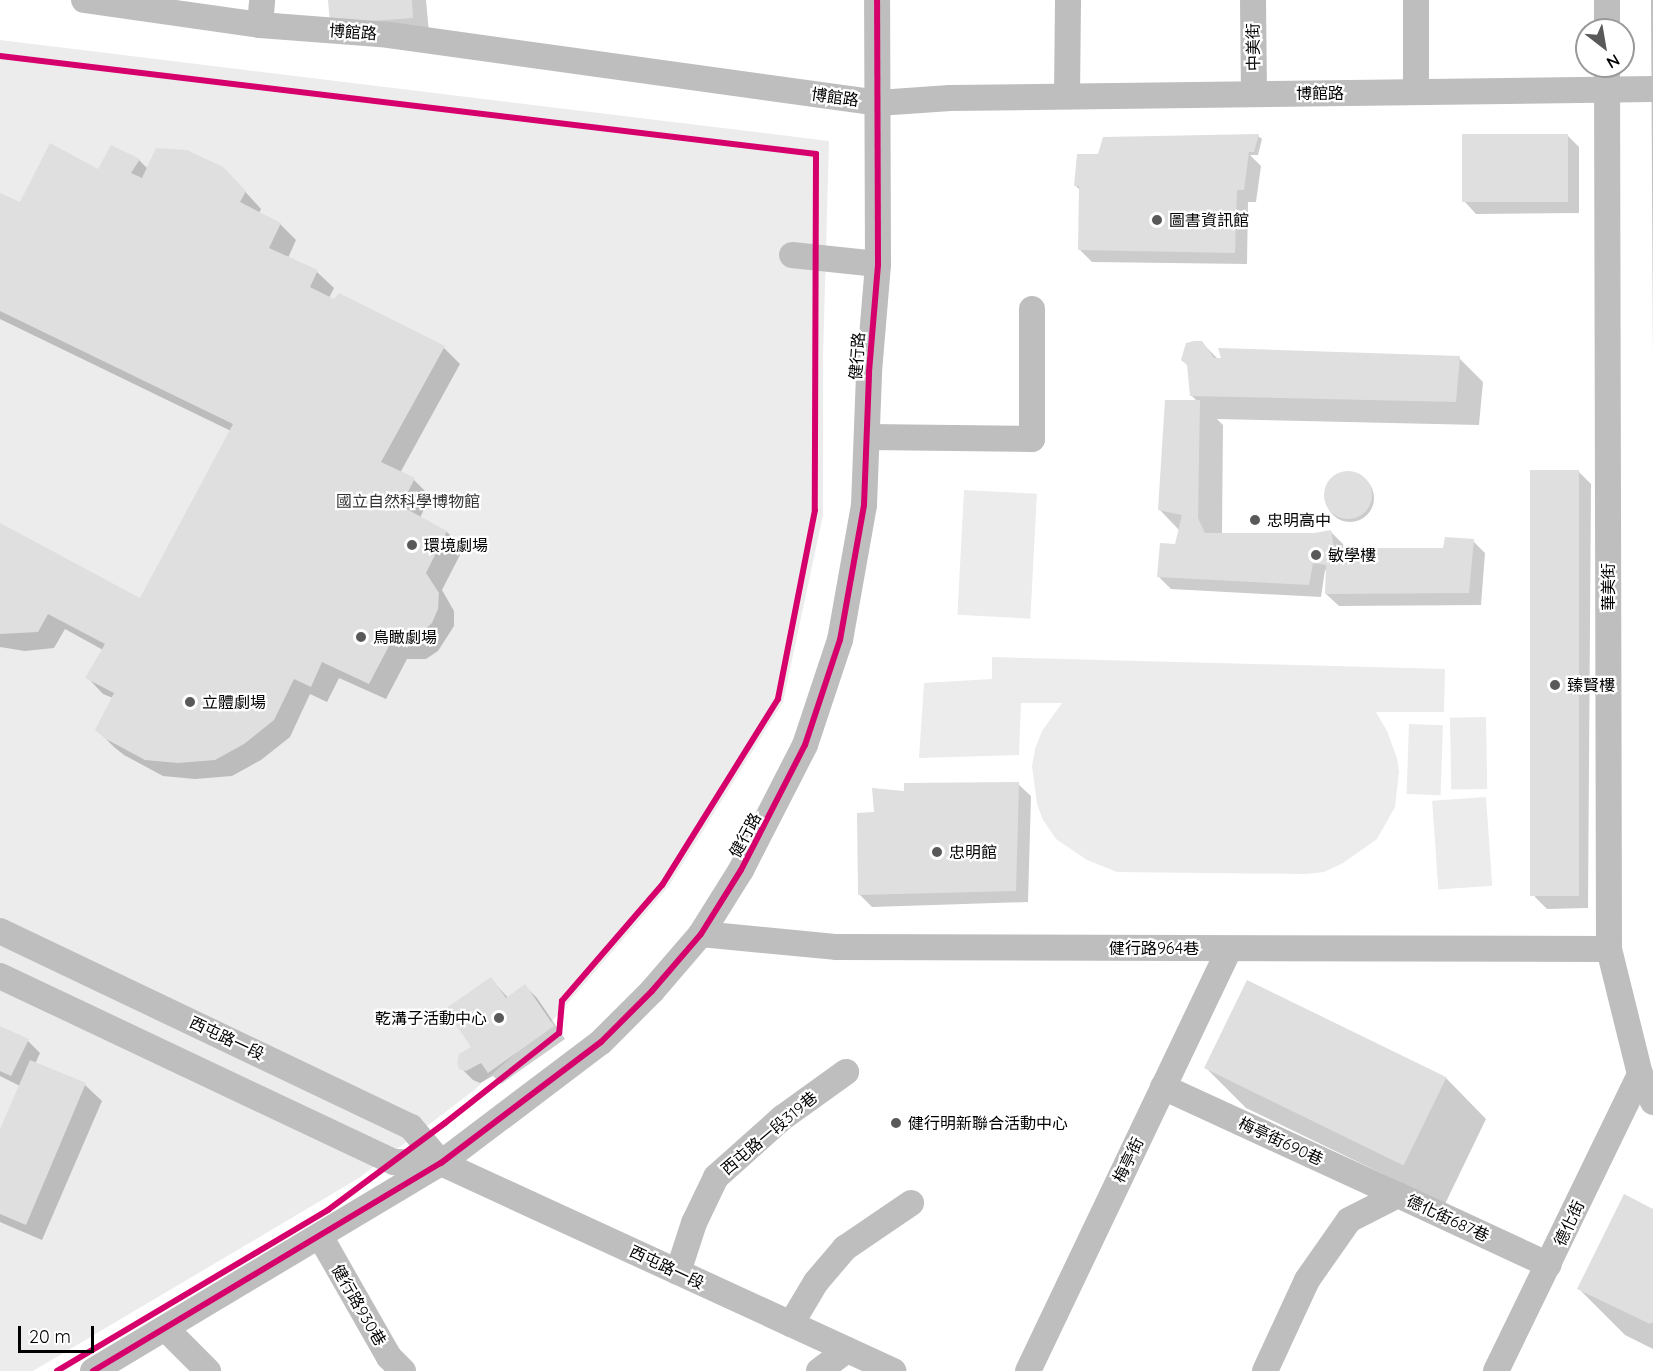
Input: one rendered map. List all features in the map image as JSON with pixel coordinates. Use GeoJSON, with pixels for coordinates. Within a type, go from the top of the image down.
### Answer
{"type":"FeatureCollection","features":[{"type":"Feature","properties":{"kind":"street","name":"博館路"},"geometry":{"type":"LineString","coordinates":[[84,0],[260,25],[389,35],[878,103],[950,98],[1416,92],[1614,81],[1653,89]]}},
{"type":"Feature","properties":{"kind":"street"},"geometry":{"type":"LineString","coordinates":[[260,25],[262,0]]}},
{"type":"Feature","properties":{"kind":"street","name":"健行路"},"geometry":{"type":"LineString","coordinates":[[93,1371],[441,1162],[601,1042],[652,991],[701,934],[762,833],[805,745],[845,618],[864,505],[869,372],[878,264],[877,0]]}},
{"type":"Feature","properties":{"kind":"street"},"geometry":{"type":"LineString","coordinates":[[1067,96],[1068,0]]}},
{"type":"Feature","properties":{"kind":"street","name":"中美街"},"geometry":{"type":"LineString","coordinates":[[1253,0],[1254,93]]}},
{"type":"Feature","properties":{"kind":"street"},"geometry":{"type":"LineString","coordinates":[[1416,0],[1416,92]]}},
{"type":"Feature","properties":{"kind":"street"},"geometry":{"type":"LineString","coordinates":[[1607,0],[1607,18]]}},
{"type":"Feature","properties":{"kind":"street","name":"華美街"},"geometry":{"type":"LineString","coordinates":[[1614,81],[1609,949],[1640,1074],[1653,1102]]}},
{"type":"Feature","properties":{"kind":"street"},"geometry":{"type":"LineString","coordinates":[[792,255],[878,264]]}},
{"type":"Feature","properties":{"kind":"street"},"geometry":{"type":"LineString","coordinates":[[867,437],[1032,439],[1032,309]]}},
{"type":"Feature","properties":{"kind":"street","name":"西屯路一段"},"geometry":{"type":"LineString","coordinates":[[0,931],[411,1127],[441,1162],[893,1371]]}},
{"type":"Feature","properties":{"kind":"street","name":"健行路964巷"},"geometry":{"type":"LineString","coordinates":[[701,934],[837,947],[1609,949]]}},
{"type":"Feature","properties":{"kind":"street","name":"梅亭街"},"geometry":{"type":"LineString","coordinates":[[1028,1371],[1229,949]]}},
{"type":"Feature","properties":{"kind":"street","name":"西屯路一段"},"geometry":{"type":"LineString","coordinates":[[0,976],[394,1162],[441,1162]]}},
{"type":"Feature","properties":{"kind":"street","name":"西屯路一段319巷"},"geometry":{"type":"LineString","coordinates":[[678,1272],[694,1223],[716,1177],[782,1118],[846,1072]]}},
{"type":"Feature","properties":{"kind":"street","name":"德化街"},"geometry":{"type":"LineString","coordinates":[[1496,1371],[1640,1074]]}},
{"type":"Feature","properties":{"kind":"street","name":"梅亭街690巷"},"geometry":{"type":"LineString","coordinates":[[1163,1087],[1398,1196]]}},
{"type":"Feature","properties":{"kind":"street","name":"德化街687巷"},"geometry":{"type":"LineString","coordinates":[[1265,1371],[1307,1280],[1349,1220],[1398,1196],[1549,1264]]}},
{"type":"Feature","properties":{"kind":"street"},"geometry":{"type":"LineString","coordinates":[[791,1324],[816,1282],[846,1248],[911,1203]]}},
{"type":"Feature","properties":{"kind":"street","name":"健行路930巷"},"geometry":{"type":"LineString","coordinates":[[320,1236],[390,1357],[403,1371]]}},
{"type":"Feature","properties":{"kind":"street"},"geometry":{"type":"LineString","coordinates":[[165,1328],[208,1371]]}},
{"type":"Feature","properties":{"kind":"street"},"geometry":{"type":"LineString","coordinates":[[819,1371],[847,1350]]}},
{"type":"Feature","properties":{"kind":"green space","name":"國立自然科學博物館"},"geometry":{"type":"Polygon","coordinates":[[[0,40],[829,141],[823,357],[823,515],[783,702],[668,887],[553,1020],[473,1091],[359,1178],[33,1371],[0,1371],[0,40]]]}},
{"type":"Feature","properties":{"kind":"green space"},"geometry":{"type":"Polygon","coordinates":[[[964,490],[1037,494],[1030,619],[957,615],[964,490]]]}},
{"type":"Feature","properties":{"kind":"green space"},"geometry":{"type":"Polygon","coordinates":[[[992,657],[1445,669],[1444,712],[1376,712],[1387,731],[1397,758],[1399,772],[1395,807],[1377,839],[1343,863],[1324,872],[1306,874],[1117,872],[1087,860],[1056,839],[1043,820],[1037,804],[1032,766],[1035,749],[1042,731],[1062,703],[1021,703],[1019,755],[919,758],[924,683],[992,679],[992,657]]]}},
{"type":"Feature","properties":{"kind":"green space"},"geometry":{"type":"Polygon","coordinates":[[[1486,717],[1487,789],[1451,790],[1450,718],[1486,717]]]}},
{"type":"Feature","properties":{"kind":"green space"},"geometry":{"type":"Polygon","coordinates":[[[1409,724],[1443,725],[1441,795],[1407,794],[1409,724]]]}},
{"type":"Feature","properties":{"kind":"green space"},"geometry":{"type":"Polygon","coordinates":[[[1486,797],[1492,886],[1438,890],[1432,801],[1486,797]]]}},
{"type":"Feature","properties":{"kind":"shaded area"},"geometry":{"type":"Polygon","coordinates":[[[1651,0],[1653,0],[1653,352],[1651,0]]]}},
{"type":"Feature","properties":{"kind":"building"},"geometry":{"type":"Polygon","coordinates":[[[328,0],[412,0],[413,18],[330,24],[328,0]]]}},
{"type":"Feature","properties":{"kind":"building","name":"圖書資訊館"},"geometry":{"type":"Polygon","coordinates":[[[1259,134],[1254,152],[1249,152],[1244,190],[1237,190],[1235,253],[1078,250],[1079,186],[1074,186],[1077,154],[1098,154],[1103,137],[1259,134]]]}},
{"type":"Feature","properties":{"kind":"building"},"geometry":{"type":"Polygon","coordinates":[[[1462,134],[1568,134],[1568,202],[1462,202],[1462,134]]]}},
{"type":"Feature","properties":{"kind":"building"},"geometry":{"type":"Polygon","coordinates":[[[50,143],[98,169],[111,145],[140,159],[131,173],[142,178],[156,148],[187,150],[223,167],[246,191],[240,202],[281,223],[269,248],[318,270],[310,287],[334,299],[339,293],[445,346],[381,462],[415,478],[401,506],[447,531],[426,573],[439,593],[438,609],[432,623],[409,643],[390,644],[369,684],[322,662],[311,687],[294,679],[274,720],[244,744],[215,760],[178,763],[145,760],[106,739],[95,730],[114,693],[85,678],[105,644],[48,614],[38,632],[0,634],[0,523],[140,598],[233,424],[0,311],[0,193],[20,202],[50,143]]]}},
{"type":"Feature","properties":{"kind":"building"},"geometry":{"type":"Polygon","coordinates":[[[1202,341],[1214,358],[1221,358],[1218,348],[1460,356],[1456,402],[1190,396],[1187,365],[1181,360],[1186,343],[1202,341]]]}},
{"type":"Feature","properties":{"kind":"building","name":"敏學樓"},"geometry":{"type":"Polygon","coordinates":[[[1165,400],[1200,400],[1198,518],[1205,533],[1314,533],[1331,530],[1334,548],[1443,548],[1445,537],[1474,539],[1469,593],[1325,594],[1326,565],[1313,563],[1309,585],[1157,577],[1160,543],[1175,544],[1182,515],[1158,510],[1165,400]]]}},
{"type":"Feature","properties":{"kind":"building","name":"臻賢樓"},"geometry":{"type":"Polygon","coordinates":[[[1530,470],[1579,470],[1579,896],[1530,896],[1530,470]]]}},
{"type":"Feature","properties":{"kind":"building"},"geometry":{"type":"Polygon","coordinates":[[[1348,471],[1365,478],[1372,495],[1365,512],[1348,519],[1331,512],[1324,495],[1331,478],[1348,471]]]}},
{"type":"Feature","properties":{"kind":"building","name":"忠明館"},"geometry":{"type":"Polygon","coordinates":[[[1019,782],[1016,891],[858,895],[857,813],[874,812],[872,788],[904,791],[904,783],[1019,782]]]}},
{"type":"Feature","properties":{"kind":"building","name":"乾溝子活動中心"},"geometry":{"type":"Polygon","coordinates":[[[491,977],[506,998],[525,984],[554,1026],[488,1073],[481,1063],[466,1071],[459,1069],[457,1062],[459,1054],[471,1047],[445,1009],[491,977]]]}},
{"type":"Feature","properties":{"kind":"building"},"geometry":{"type":"Polygon","coordinates":[[[1247,980],[1447,1077],[1404,1165],[1204,1068],[1247,980]]]}},
{"type":"Feature","properties":{"kind":"building"},"geometry":{"type":"Polygon","coordinates":[[[0,1026],[29,1039],[11,1076],[0,1071],[0,1026]]]}},
{"type":"Feature","properties":{"kind":"building"},"geometry":{"type":"Polygon","coordinates":[[[30,1060],[86,1083],[26,1225],[0,1214],[0,1129],[30,1060]]]}},
{"type":"Feature","properties":{"kind":"building"},"geometry":{"type":"Polygon","coordinates":[[[1624,1194],[1653,1209],[1653,1322],[1650,1324],[1577,1289],[1624,1194]]]}},
{"type":"Feature","properties":{"kind":"cycle path"},"geometry":{"type":"LineString","coordinates":[[93,1371],[441,1163],[601,1042],[652,991],[701,934],[741,870],[805,745],[840,640],[864,505],[869,372],[878,264],[877,0]]}},
{"type":"Feature","properties":{"kind":"cycle path"},"geometry":{"type":"LineString","coordinates":[[0,56],[816,154],[815,510],[778,699],[662,885],[562,1001],[559,1033],[445,1123],[328,1210],[57,1371]]}},
{"type":"Feature","properties":{"kind":"place","name":"圖書資訊館"},"geometry":{"type":"Point","coordinates":[1157,220]}},
{"type":"Feature","properties":{"kind":"place","name":"忠明高中"},"geometry":{"type":"Point","coordinates":[1255,520]}},
{"type":"Feature","properties":{"kind":"place","name":"環境劇場"},"geometry":{"type":"Point","coordinates":[412,545]}},
{"type":"Feature","properties":{"kind":"place","name":"敏學樓"},"geometry":{"type":"Point","coordinates":[1316,555]}},
{"type":"Feature","properties":{"kind":"place","name":"鳥瞰劇場"},"geometry":{"type":"Point","coordinates":[361,637]}},
{"type":"Feature","properties":{"kind":"place","name":"臻賢樓"},"geometry":{"type":"Point","coordinates":[1555,685]}},
{"type":"Feature","properties":{"kind":"place","name":"立體劇場"},"geometry":{"type":"Point","coordinates":[190,702]}},
{"type":"Feature","properties":{"kind":"place","name":"忠明館"},"geometry":{"type":"Point","coordinates":[937,852]}},
{"type":"Feature","properties":{"kind":"place","name":"乾溝子活動中心"},"geometry":{"type":"Point","coordinates":[499,1018]}},
{"type":"Feature","properties":{"kind":"place","name":"健行明新聯合活動中心"},"geometry":{"type":"Point","coordinates":[896,1123]}}]}
